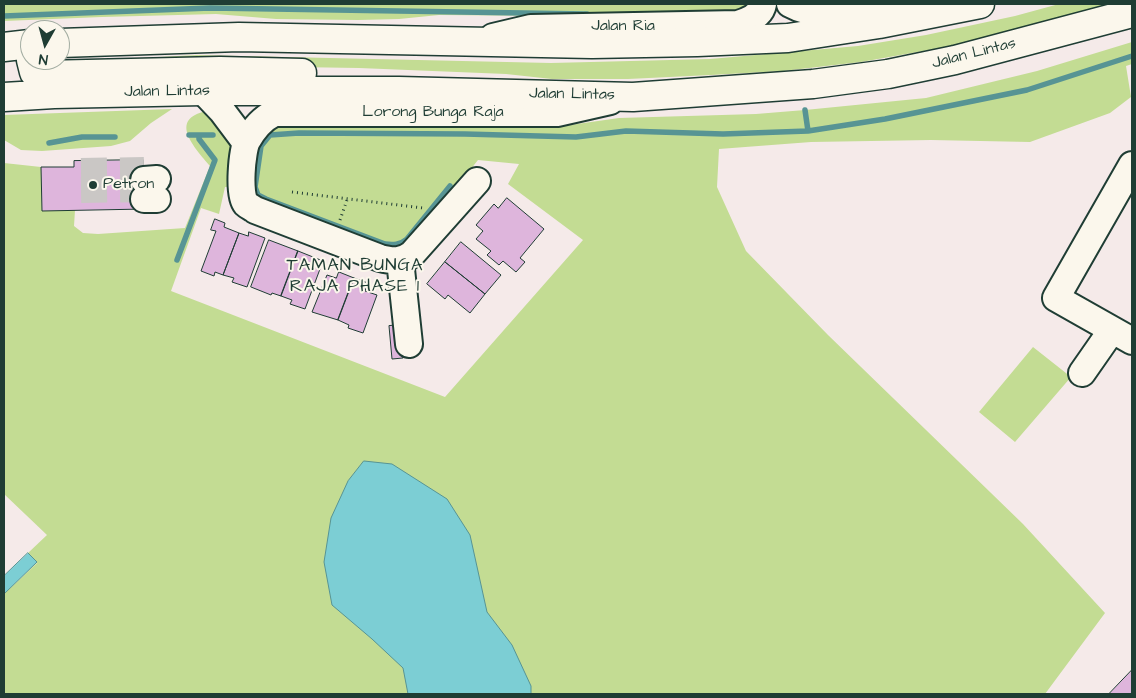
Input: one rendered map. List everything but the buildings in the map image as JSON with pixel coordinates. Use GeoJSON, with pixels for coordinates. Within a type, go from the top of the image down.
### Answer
{"type":"FeatureCollection","features":[{"type":"Feature","properties":{"kind":"highway"},"geometry":{"type":"LineString","coordinates":[[70,43],[240,37],[646,44],[788,38],[879,24],[980,4]]}},
{"type":"Feature","properties":{"kind":"highway","name":"Jalan Lintas"},"geometry":{"type":"LineString","coordinates":[[4,97],[203,91],[399,91],[633,96],[813,84],[888,74],[955,60],[1132,13]]}},
{"type":"Feature","properties":{"kind":"highway"},"geometry":{"type":"LineString","coordinates":[[4,47],[20,45]]}},
{"type":"Feature","properties":{"kind":"highway"},"geometry":{"type":"LineString","coordinates":[[34,70],[34,72],[43,75],[220,72],[364,74],[399,91]]}},
{"type":"Feature","properties":{"kind":"street","name":"Jalan Ria"},"geometry":{"type":"LineString","coordinates":[[476,41],[531,28],[738,24],[750,21],[762,10],[762,4]]}},
{"type":"Feature","properties":{"kind":"street"},"geometry":{"type":"LineString","coordinates":[[790,4],[801,10],[821,13],[861,10],[900,4]]}},
{"type":"Feature","properties":{"kind":"street"},"geometry":{"type":"LineString","coordinates":[[203,91],[222,111],[246,143]]}},
{"type":"Feature","properties":{"kind":"street","name":"Lorong Bunga Raja"},"geometry":{"type":"LineString","coordinates":[[400,260],[380,258],[271,217],[245,203],[241,194],[241,188],[246,143],[264,118],[274,113],[557,113],[633,96]]}},
{"type":"Feature","properties":{"kind":"street"},"geometry":{"type":"LineString","coordinates":[[1082,373],[1122,335],[1056,298],[1132,164]]}},
{"type":"Feature","properties":{"kind":"street"},"geometry":{"type":"LineString","coordinates":[[408,344],[400,260],[407,259],[412,254],[477,181]]}},
{"type":"Feature","properties":{"kind":"path"},"geometry":{"type":"LineString","coordinates":[[292,192],[422,208]]}},
{"type":"Feature","properties":{"kind":"path"},"geometry":{"type":"LineString","coordinates":[[338,225],[347,200]]}},
{"type":"Feature","properties":{"kind":"green space"},"geometry":{"type":"Polygon","coordinates":[[[4,4],[754,4],[745,15],[439,15],[399,19],[358,20],[276,19],[216,14],[4,21],[4,4]]]}},
{"type":"Feature","properties":{"kind":"green space"},"geometry":{"type":"Polygon","coordinates":[[[1059,4],[1122,4],[1020,32],[929,50],[861,62],[783,71],[628,79],[552,79],[506,74],[359,68],[70,63],[70,62],[197,55],[551,63],[710,59],[858,46],[926,35],[1015,16],[1059,4]]]}},
{"type":"Feature","properties":{"kind":"green space"},"geometry":{"type":"Polygon","coordinates":[[[1132,42],[1132,64],[1126,66],[1131,97],[1110,113],[1030,142],[931,140],[811,142],[719,149],[717,187],[746,251],[828,335],[1023,524],[1105,613],[1045,694],[4,694],[4,594],[37,563],[28,553],[47,535],[4,494],[4,163],[41,167],[75,210],[74,226],[83,233],[98,234],[185,228],[210,166],[192,143],[186,127],[188,120],[195,115],[207,111],[232,139],[231,187],[225,187],[219,214],[201,208],[171,291],[445,397],[583,240],[508,184],[519,164],[478,160],[455,189],[450,186],[407,239],[398,244],[385,244],[258,195],[255,187],[260,147],[258,144],[272,125],[556,127],[619,118],[756,114],[805,110],[926,98],[1037,71],[1132,42]]]}},
{"type":"Feature","properties":{"kind":"green space"},"geometry":{"type":"Polygon","coordinates":[[[172,109],[151,123],[130,141],[111,146],[42,151],[21,150],[4,140],[4,115],[172,109]]]}},
{"type":"Feature","properties":{"kind":"green space"},"geometry":{"type":"Polygon","coordinates":[[[1033,347],[1071,377],[1015,442],[979,412],[1033,347]]]}},
{"type":"Feature","properties":{"kind":"water"},"geometry":{"type":"Polygon","coordinates":[[[364,461],[392,464],[447,499],[470,535],[487,612],[512,645],[531,686],[531,694],[408,694],[403,668],[332,605],[324,562],[331,518],[348,481],[364,461]]]}},
{"type":"Feature","properties":{"kind":"water"},"geometry":{"type":"Polygon","coordinates":[[[28,553],[37,562],[4,594],[4,576],[28,553]]]}},
{"type":"Feature","properties":{"kind":"waterway"},"geometry":{"type":"LineString","coordinates":[[4,16],[210,8],[587,14]]}},
{"type":"Feature","properties":{"kind":"waterway"},"geometry":{"type":"LineString","coordinates":[[805,110],[808,131],[885,119],[1027,90],[1132,56]]}},
{"type":"Feature","properties":{"kind":"waterway"},"geometry":{"type":"LineString","coordinates":[[450,186],[407,239],[391,244],[385,244],[266,199],[258,195],[255,187],[261,146],[270,135],[299,133],[465,134],[576,137],[626,131],[723,134],[808,131]]}},
{"type":"Feature","properties":{"kind":"waterway"},"geometry":{"type":"LineString","coordinates":[[189,135],[213,135]]}},
{"type":"Feature","properties":{"kind":"waterway"},"geometry":{"type":"LineString","coordinates":[[177,260],[215,160],[199,139],[199,135]]}},
{"type":"Feature","properties":{"kind":"waterway"},"geometry":{"type":"LineString","coordinates":[[49,143],[82,137],[115,137]]}},
{"type":"Feature","properties":{"kind":"tunnel"},"geometry":{"type":"LineString","coordinates":[[81,171],[144,170]]}},
{"type":"Feature","properties":{"kind":"tunnel"},"geometry":{"type":"LineString","coordinates":[[81,190],[144,189]]}},
{"type":"Feature","properties":{"kind":"place","name":"Petron"},"geometry":{"type":"Point","coordinates":[93,185]}},
{"type":"Feature","properties":{"kind":"district","name":"TAMAN BUNGA RAJA PHASE 1"},"geometry":{"type":"Point","coordinates":[355,276]}}]}
